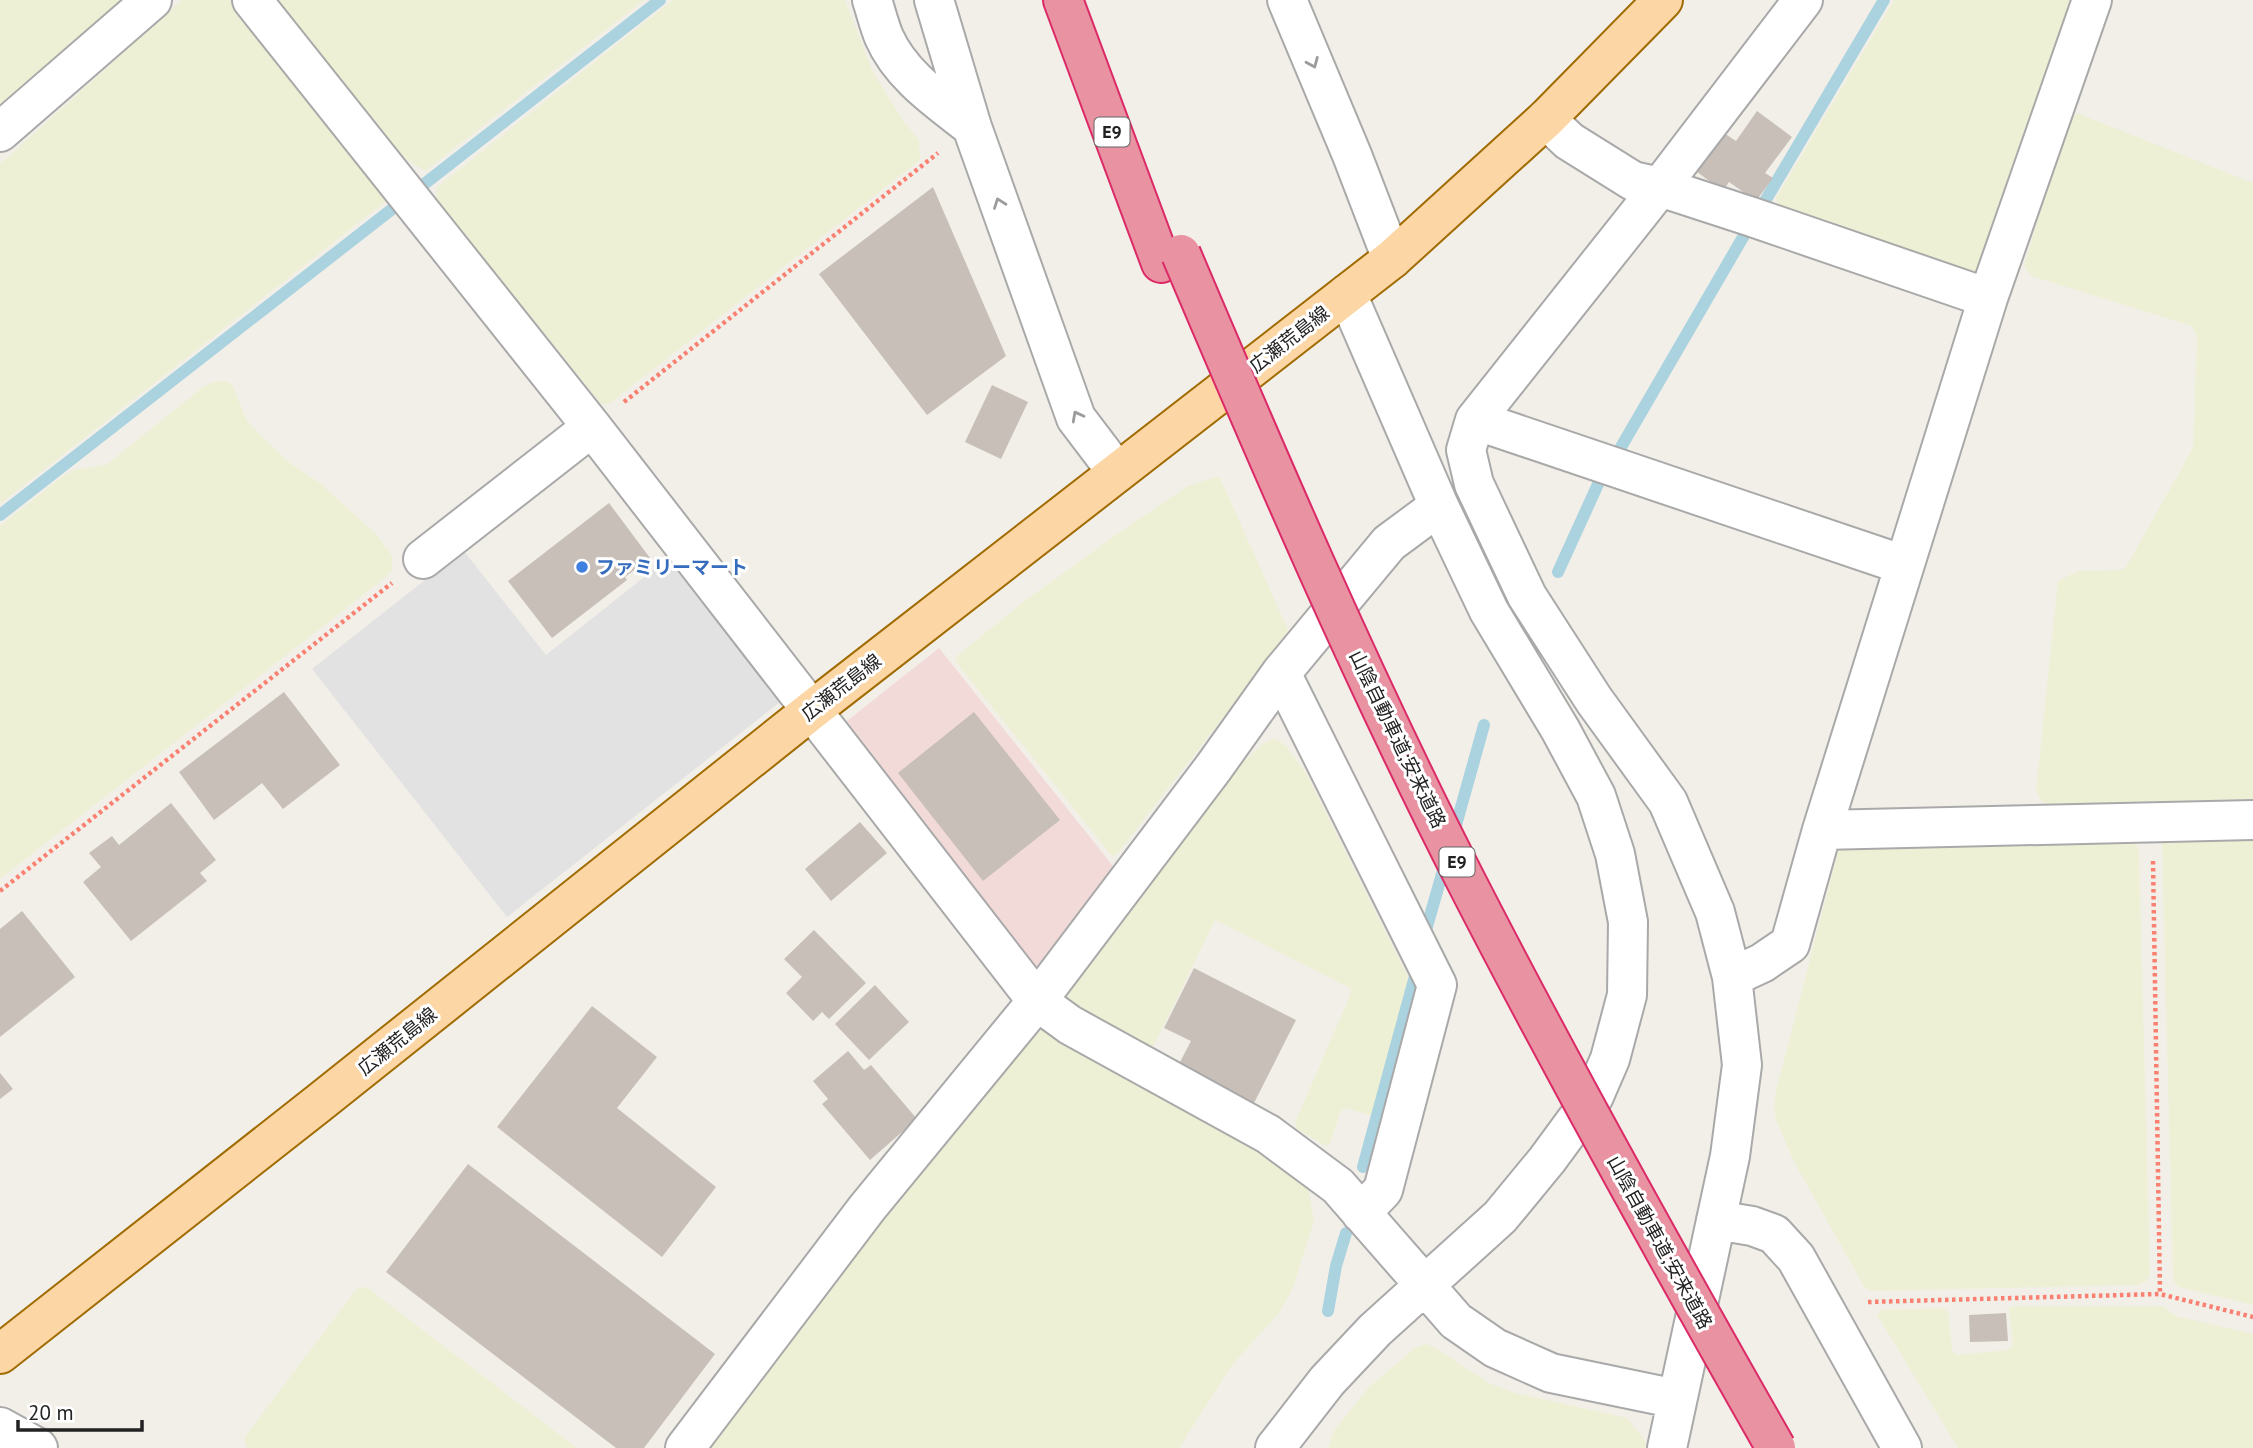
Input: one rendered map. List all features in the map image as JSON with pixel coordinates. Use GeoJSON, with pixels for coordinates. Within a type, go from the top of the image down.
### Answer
{"type":"FeatureCollection","features":[{"type":"Feature","properties":{"kind":"highway","name":"山陰自動車道;安来道路"},"geometry":{"type":"LineString","coordinates":[[1063,0],[1171,258],[1466,882],[1691,1299],[1776,1448]]}},
{"type":"Feature","properties":{"kind":"highway","name":"山陰自動車道;安来道路"},"geometry":{"type":"LineString","coordinates":[[1083,0],[1171,258],[1254,484],[1346,685],[1446,892],[1580,1144],[1749,1448]]}},
{"type":"Feature","properties":{"kind":"main road","name":"広瀬荒島線"},"geometry":{"type":"LineString","coordinates":[[0,1354],[330,1095],[812,710],[1392,259],[1546,119],[1663,0]]}},
{"type":"Feature","properties":{"kind":"street"},"geometry":{"type":"LineString","coordinates":[[0,132],[152,0]]}},
{"type":"Feature","properties":{"kind":"street"},"geometry":{"type":"LineString","coordinates":[[252,0],[592,427],[1037,1001],[1070,1025],[1268,1134],[1338,1186],[1455,1321],[1495,1348],[1551,1373],[1677,1399]]}},
{"type":"Feature","properties":{"kind":"street"},"geometry":{"type":"LineString","coordinates":[[872,0],[884,38],[898,61],[918,84],[971,127]]}},
{"type":"Feature","properties":{"kind":"street"},"geometry":{"type":"LineString","coordinates":[[934,0],[971,127],[1076,418],[1117,472]]}},
{"type":"Feature","properties":{"kind":"street"},"geometry":{"type":"LineString","coordinates":[[1287,0],[1392,259]]}},
{"type":"Feature","properties":{"kind":"street"},"geometry":{"type":"LineString","coordinates":[[1667,1448],[1730,1156],[1742,1065],[1732,977],[1715,912],[1668,802],[1594,700],[1527,596],[1474,484],[1466,450],[1475,420],[1660,187],[1803,0]]}},
{"type":"Feature","properties":{"kind":"street"},"geometry":{"type":"LineString","coordinates":[[1732,977],[1762,963],[1790,944],[1822,830],[1988,298],[2092,0]]}},
{"type":"Feature","properties":{"kind":"street"},"geometry":{"type":"LineString","coordinates":[[1546,119],[1569,141],[1633,181],[1660,187],[1988,298]]}},
{"type":"Feature","properties":{"kind":"street"},"geometry":{"type":"LineString","coordinates":[[1275,1448],[1327,1381],[1375,1330],[1500,1216],[1547,1160],[1594,1096],[1610,1059],[1627,995],[1629,922],[1615,854],[1596,796],[1560,729],[1489,611],[1439,506],[1347,295]]}},
{"type":"Feature","properties":{"kind":"street"},"geometry":{"type":"LineString","coordinates":[[1475,420],[1904,565]]}},
{"type":"Feature","properties":{"kind":"street"},"geometry":{"type":"LineString","coordinates":[[423,559],[592,427]]}},
{"type":"Feature","properties":{"kind":"street"},"geometry":{"type":"LineString","coordinates":[[685,1448],[867,1208],[1037,1001],[1214,767],[1281,673],[1390,543],[1439,506]]}},
{"type":"Feature","properties":{"kind":"street"},"geometry":{"type":"LineString","coordinates":[[1281,673],[1437,985],[1383,1191],[1361,1213]]}},
{"type":"Feature","properties":{"kind":"street"},"geometry":{"type":"LineString","coordinates":[[1822,830],[2253,820]]}},
{"type":"Feature","properties":{"kind":"street"},"geometry":{"type":"LineString","coordinates":[[1716,1220],[1752,1226],[1774,1234],[1796,1258],[1902,1448]]}},
{"type":"Feature","properties":{"kind":"street"},"geometry":{"type":"LineString","coordinates":[[0,1427],[38,1448]]}},
{"type":"Feature","properties":{"kind":"path"},"geometry":{"type":"LineString","coordinates":[[592,427],[971,127]]}},
{"type":"Feature","properties":{"kind":"path"},"geometry":{"type":"LineString","coordinates":[[0,891],[423,559]]}},
{"type":"Feature","properties":{"kind":"path"},"geometry":{"type":"LineString","coordinates":[[2152,822],[2160,1294]]}},
{"type":"Feature","properties":{"kind":"path"},"geometry":{"type":"LineString","coordinates":[[1827,1313],[1868,1302],[2160,1294],[2253,1317]]}},
{"type":"Feature","properties":{"kind":"shaded area"},"geometry":{"type":"Polygon","coordinates":[[[463,550],[546,655],[667,559],[780,702],[507,917],[312,669],[463,550]]]}},
{"type":"Feature","properties":{"kind":"shaded area"},"geometry":{"type":"Polygon","coordinates":[[[939,648],[1113,866],[1033,973],[838,728],[939,648]]]}},
{"type":"Feature","properties":{"kind":"green space"},"geometry":{"type":"Polygon","coordinates":[[[0,0],[123,0],[0,111],[0,0]]]}},
{"type":"Feature","properties":{"kind":"green space"},"geometry":{"type":"Polygon","coordinates":[[[182,0],[231,0],[387,194],[385,202],[0,504],[0,164],[182,0]]]}},
{"type":"Feature","properties":{"kind":"green space"},"geometry":{"type":"Polygon","coordinates":[[[276,0],[644,0],[425,171],[396,153],[276,0]]]}},
{"type":"Feature","properties":{"kind":"green space"},"geometry":{"type":"Polygon","coordinates":[[[673,0],[845,0],[873,72],[904,122],[919,140],[920,160],[609,404],[601,404],[436,198],[437,187],[673,0]]]}},
{"type":"Feature","properties":{"kind":"green space"},"geometry":{"type":"Polygon","coordinates":[[[1894,0],[2077,0],[1984,272],[1974,275],[1778,206],[1776,198],[1894,0]]]}},
{"type":"Feature","properties":{"kind":"green space"},"geometry":{"type":"Polygon","coordinates":[[[2077,113],[2253,183],[2253,799],[2050,804],[2043,803],[2036,791],[2058,581],[2078,571],[2121,570],[2126,567],[2193,448],[2197,336],[2192,326],[2031,276],[2024,266],[2066,121],[2077,113]]]}},
{"type":"Feature","properties":{"kind":"green space"},"geometry":{"type":"Polygon","coordinates":[[[224,381],[232,384],[246,419],[258,433],[290,463],[321,484],[378,536],[392,556],[392,570],[0,879],[0,526],[62,477],[73,470],[106,465],[203,387],[224,381]]]}},
{"type":"Feature","properties":{"kind":"green space"},"geometry":{"type":"Polygon","coordinates":[[[1220,478],[1288,630],[1285,638],[1117,854],[1112,856],[955,661],[957,656],[1022,603],[1120,532],[1188,486],[1220,478]]]}},
{"type":"Feature","properties":{"kind":"green space"},"geometry":{"type":"Polygon","coordinates":[[[1272,739],[1287,747],[1307,775],[1409,979],[1374,1113],[1370,1115],[1346,1108],[1341,1110],[1330,1144],[1326,1146],[1297,1129],[1295,1123],[1351,993],[1350,988],[1215,920],[1153,1047],[1146,1050],[1061,1000],[1060,993],[1245,760],[1272,739]]]}},
{"type":"Feature","properties":{"kind":"green space"},"geometry":{"type":"Polygon","coordinates":[[[2253,834],[2253,1305],[2179,1287],[2173,1280],[2162,844],[2171,836],[2253,834]]]}},
{"type":"Feature","properties":{"kind":"green space"},"geometry":{"type":"Polygon","coordinates":[[[2127,837],[2135,841],[2139,852],[2150,1273],[2147,1281],[2138,1285],[1872,1291],[1865,1288],[1794,1162],[1776,1120],[1774,1105],[1838,851],[2127,837]]]}},
{"type":"Feature","properties":{"kind":"green space"},"geometry":{"type":"Polygon","coordinates":[[[1041,1024],[1214,1114],[1308,1187],[1314,1221],[1293,1288],[1280,1312],[1232,1365],[1179,1448],[708,1448],[887,1211],[1041,1024]]]}},
{"type":"Feature","properties":{"kind":"green space"},"geometry":{"type":"Polygon","coordinates":[[[358,1287],[368,1288],[577,1448],[247,1448],[244,1438],[358,1287]]]}},
{"type":"Feature","properties":{"kind":"green space"},"geometry":{"type":"Polygon","coordinates":[[[2163,1306],[2176,1316],[2253,1334],[2253,1448],[1958,1448],[1877,1315],[1881,1310],[1944,1308],[1948,1311],[1952,1351],[1956,1355],[2008,1350],[2013,1345],[2009,1308],[2163,1306]]]}},
{"type":"Feature","properties":{"kind":"green space"},"geometry":{"type":"Polygon","coordinates":[[[1426,1344],[1489,1383],[1515,1393],[1627,1418],[1646,1442],[1645,1448],[1329,1448],[1333,1432],[1368,1388],[1415,1348],[1426,1344]]]}},
{"type":"Feature","properties":{"kind":"building"},"geometry":{"type":"Polygon","coordinates":[[[1757,111],[1792,137],[1765,173],[1773,178],[1756,201],[1729,182],[1723,191],[1693,169],[1721,131],[1736,141],[1757,111]]]}},
{"type":"Feature","properties":{"kind":"building"},"geometry":{"type":"Polygon","coordinates":[[[933,187],[1006,356],[927,415],[819,274],[933,187]]]}},
{"type":"Feature","properties":{"kind":"building"},"geometry":{"type":"Polygon","coordinates":[[[992,385],[1028,402],[1001,459],[965,442],[992,385]]]}},
{"type":"Feature","properties":{"kind":"building","name":"ファミリーマート"},"geometry":{"type":"Polygon","coordinates":[[[609,503],[650,558],[625,577],[627,580],[552,638],[508,581],[609,503]]]}},
{"type":"Feature","properties":{"kind":"building"},"geometry":{"type":"Polygon","coordinates":[[[284,692],[340,765],[283,809],[262,783],[214,820],[179,772],[284,692]]]}},
{"type":"Feature","properties":{"kind":"building"},"geometry":{"type":"Polygon","coordinates":[[[974,712],[1060,820],[983,881],[898,773],[974,712]]]}},
{"type":"Feature","properties":{"kind":"building"},"geometry":{"type":"Polygon","coordinates":[[[171,803],[216,860],[200,873],[207,881],[131,941],[83,882],[101,867],[89,853],[112,836],[119,845],[171,803]]]}},
{"type":"Feature","properties":{"kind":"building"},"geometry":{"type":"Polygon","coordinates":[[[860,822],[887,853],[831,901],[805,869],[860,822]]]}},
{"type":"Feature","properties":{"kind":"building"},"geometry":{"type":"Polygon","coordinates":[[[22,911],[75,977],[0,1037],[0,929],[22,911]]]}},
{"type":"Feature","properties":{"kind":"building"},"geometry":{"type":"Polygon","coordinates":[[[814,930],[866,983],[829,1019],[822,1012],[813,1021],[786,993],[802,977],[784,959],[814,930]]]}},
{"type":"Feature","properties":{"kind":"building"},"geometry":{"type":"Polygon","coordinates":[[[1194,968],[1296,1020],[1253,1105],[1178,1066],[1191,1041],[1164,1028],[1194,968]]]}},
{"type":"Feature","properties":{"kind":"building"},"geometry":{"type":"Polygon","coordinates":[[[875,985],[909,1022],[869,1060],[835,1024],[875,985]]]}},
{"type":"Feature","properties":{"kind":"building"},"geometry":{"type":"Polygon","coordinates":[[[592,1006],[657,1057],[617,1108],[716,1187],[662,1257],[497,1127],[592,1006]]]}},
{"type":"Feature","properties":{"kind":"building"},"geometry":{"type":"Polygon","coordinates":[[[848,1051],[864,1070],[871,1065],[917,1119],[870,1160],[822,1104],[828,1099],[813,1081],[848,1051]]]}},
{"type":"Feature","properties":{"kind":"building"},"geometry":{"type":"Polygon","coordinates":[[[0,1073],[13,1089],[0,1099],[0,1073]]]}},
{"type":"Feature","properties":{"kind":"building"},"geometry":{"type":"Polygon","coordinates":[[[468,1164],[715,1354],[644,1448],[616,1448],[386,1272],[468,1164]]]}},
{"type":"Feature","properties":{"kind":"building"},"geometry":{"type":"Polygon","coordinates":[[[2006,1313],[2008,1341],[1970,1342],[1969,1315],[2006,1313]]]}},
{"type":"Feature","properties":{"kind":"waterway"},"geometry":{"type":"LineString","coordinates":[[0,515],[660,0]]}},
{"type":"Feature","properties":{"kind":"waterway"},"geometry":{"type":"LineString","coordinates":[[1761,208],[1884,0]]}},
{"type":"Feature","properties":{"kind":"waterway"},"geometry":{"type":"LineString","coordinates":[[1617,454],[1746,232]]}},
{"type":"Feature","properties":{"kind":"waterway"},"geometry":{"type":"LineString","coordinates":[[1558,572],[1599,482]]}},
{"type":"Feature","properties":{"kind":"waterway"},"geometry":{"type":"LineString","coordinates":[[1453,836],[1484,725]]}},
{"type":"Feature","properties":{"kind":"waterway"},"geometry":{"type":"LineString","coordinates":[[1424,937],[1446,860]]}},
{"type":"Feature","properties":{"kind":"waterway"},"geometry":{"type":"LineString","coordinates":[[1363,1167],[1418,965]]}},
{"type":"Feature","properties":{"kind":"waterway"},"geometry":{"type":"LineString","coordinates":[[1328,1311],[1336,1266],[1346,1233]]}},
{"type":"Feature","properties":{"kind":"place","name":"ファミリーマート"},"geometry":{"type":"Point","coordinates":[582,567]}}]}
